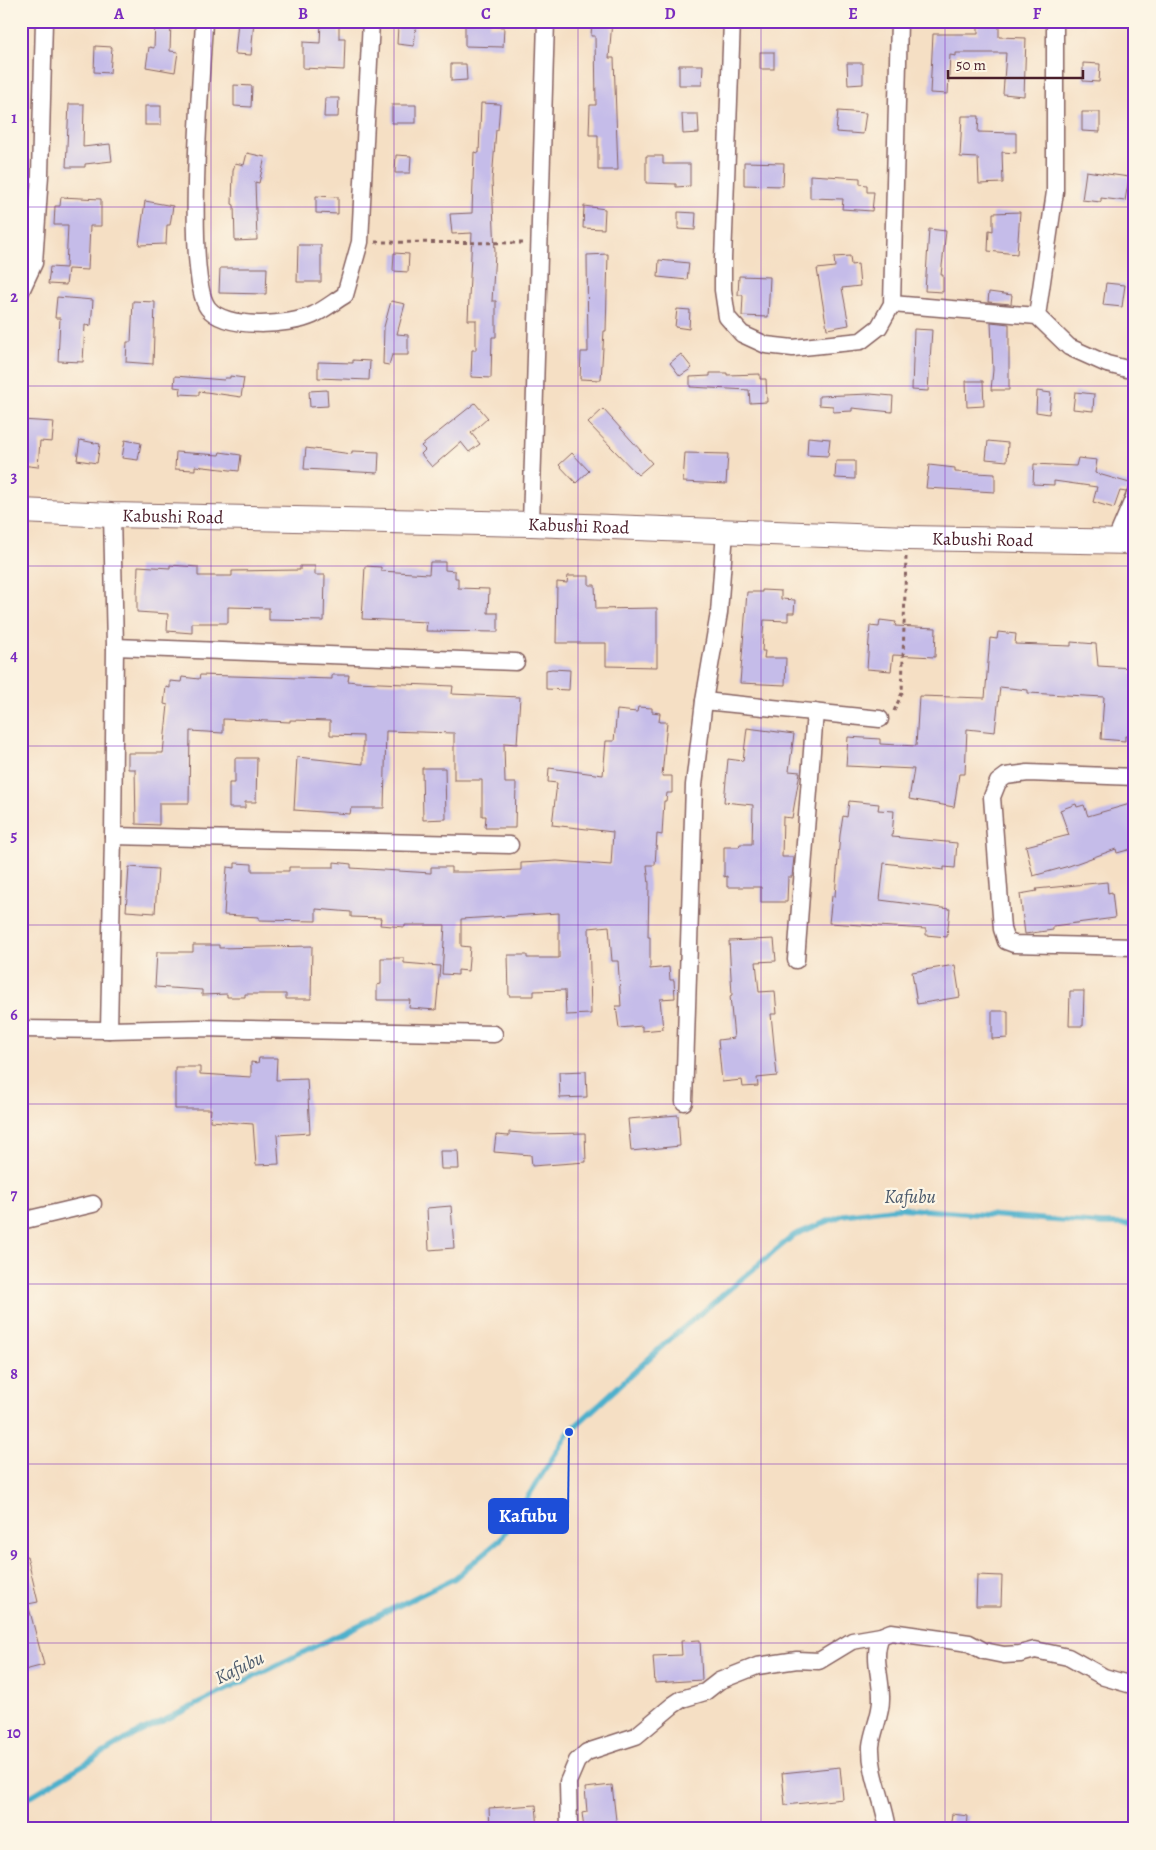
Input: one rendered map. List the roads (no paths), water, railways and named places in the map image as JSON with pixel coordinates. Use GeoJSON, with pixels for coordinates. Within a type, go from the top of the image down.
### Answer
{"type":"FeatureCollection","features":[{"type":"Feature","properties":{"kind":"main road","name":"Kabushi Road"},"geometry":{"type":"LineString","coordinates":[[21,511],[112,515],[531,524],[907,538],[1125,542]]}},
{"type":"Feature","properties":{"kind":"street"},"geometry":{"type":"LineString","coordinates":[[21,291],[34,263],[40,174],[44,21]]}},
{"type":"Feature","properties":{"kind":"street"},"geometry":{"type":"LineString","coordinates":[[204,21],[194,244],[202,299],[217,316],[253,324],[312,315],[345,295],[360,242],[371,21]]}},
{"type":"Feature","properties":{"kind":"street"},"geometry":{"type":"LineString","coordinates":[[531,524],[546,21]]}},
{"type":"Feature","properties":{"kind":"street"},"geometry":{"type":"LineString","coordinates":[[732,21],[723,260],[723,290],[727,317],[742,334],[766,345],[793,348],[861,341],[879,327],[892,304],[899,21]]}},
{"type":"Feature","properties":{"kind":"street"},"geometry":{"type":"LineString","coordinates":[[1037,316],[1055,192],[1055,21]]}},
{"type":"Feature","properties":{"kind":"street"},"geometry":{"type":"LineString","coordinates":[[892,304],[1037,316],[1070,347],[1106,364],[1135,372]]}},
{"type":"Feature","properties":{"kind":"street"},"geometry":{"type":"LineString","coordinates":[[1125,542],[1135,495]]}},
{"type":"Feature","properties":{"kind":"street"},"geometry":{"type":"LineString","coordinates":[[109,1030],[115,647],[112,515]]}},
{"type":"Feature","properties":{"kind":"street"},"geometry":{"type":"LineString","coordinates":[[684,1102],[694,785],[704,701],[719,613],[725,532]]}},
{"type":"Feature","properties":{"kind":"street"},"geometry":{"type":"LineString","coordinates":[[115,647],[516,662]]}},
{"type":"Feature","properties":{"kind":"street"},"geometry":{"type":"LineString","coordinates":[[704,701],[880,719]]}},
{"type":"Feature","properties":{"kind":"street"},"geometry":{"type":"LineString","coordinates":[[796,960],[814,712]]}},
{"type":"Feature","properties":{"kind":"street"},"geometry":{"type":"LineString","coordinates":[[1135,777],[1016,773],[998,782],[992,797],[1002,929],[1006,941],[1014,944],[1135,947]]}},
{"type":"Feature","properties":{"kind":"street"},"geometry":{"type":"LineString","coordinates":[[112,836],[510,845]]}},
{"type":"Feature","properties":{"kind":"street"},"geometry":{"type":"LineString","coordinates":[[21,1028],[109,1030],[200,1028],[494,1034]]}},
{"type":"Feature","properties":{"kind":"street"},"geometry":{"type":"LineString","coordinates":[[21,1221],[93,1204]]}},
{"type":"Feature","properties":{"kind":"street"},"geometry":{"type":"LineString","coordinates":[[569,1829],[568,1782],[577,1761],[587,1752],[636,1736],[673,1705],[682,1699],[705,1692],[718,1681],[757,1666],[797,1660],[818,1660],[852,1642],[891,1632],[910,1633],[969,1643],[984,1650],[1004,1654],[1020,1654],[1035,1650],[1068,1657],[1104,1677],[1135,1686]]}},
{"type":"Feature","properties":{"kind":"street"},"geometry":{"type":"LineString","coordinates":[[881,1636],[876,1658],[882,1702],[871,1745],[873,1769],[885,1808],[888,1829]]}},
{"type":"Feature","properties":{"kind":"waterway","name":"Kafubu"},"geometry":{"type":"LineString","coordinates":[[21,1802],[128,1738],[455,1578],[501,1539],[569,1432],[670,1339],[794,1235],[843,1215],[899,1208],[1102,1224],[1135,1224]]}},
{"type":"Feature","properties":{"kind":"place","name":"Kafubu"},"geometry":{"type":"Point","coordinates":[569,1432]}}]}
